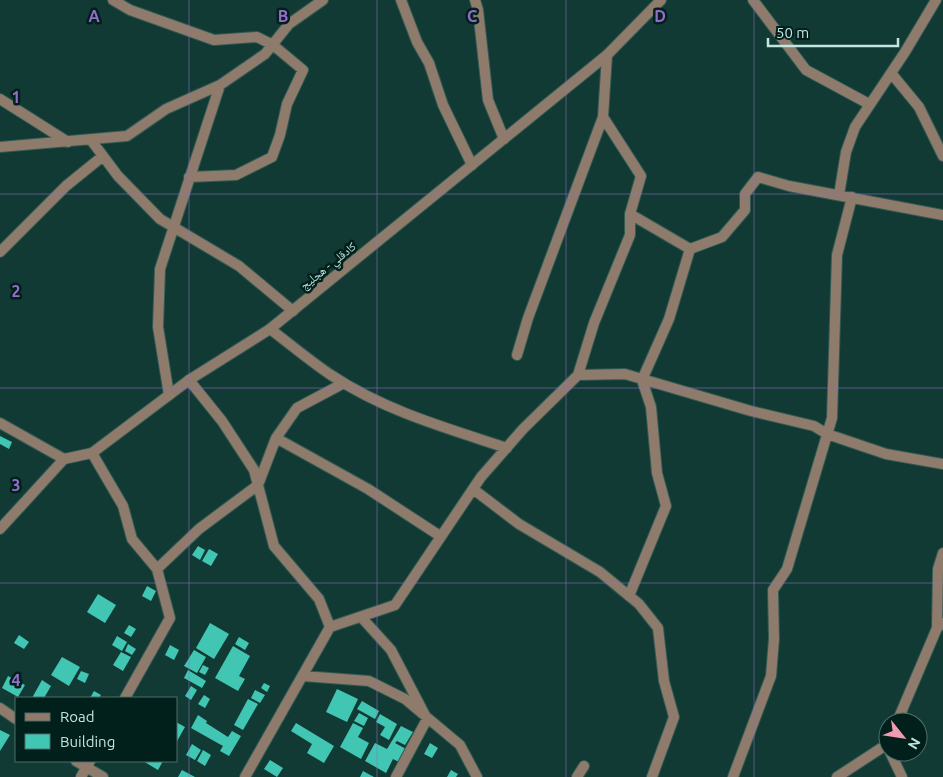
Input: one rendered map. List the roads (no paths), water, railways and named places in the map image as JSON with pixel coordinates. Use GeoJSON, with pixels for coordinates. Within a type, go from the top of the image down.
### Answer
{"type":"FeatureCollection","features":[{"type":"Feature","properties":{"kind":"street"},"geometry":{"type":"LineString","coordinates":[[113,0],[130,10],[214,40],[257,37],[273,44],[303,70],[287,104],[280,135],[272,157],[236,175],[189,177]]}},
{"type":"Feature","properties":{"kind":"street"},"geometry":{"type":"LineString","coordinates":[[0,147],[127,136],[166,109],[220,85],[265,54],[289,24],[323,0]]}},
{"type":"Feature","properties":{"kind":"street"},"geometry":{"type":"LineString","coordinates":[[401,0],[417,42],[429,63],[443,105],[472,165]]}},
{"type":"Feature","properties":{"kind":"street"},"geometry":{"type":"LineString","coordinates":[[475,0],[478,10],[488,100],[504,139]]}},
{"type":"Feature","properties":{"kind":"street","name":"كادقلي - هجليج"},"geometry":{"type":"LineString","coordinates":[[64,459],[92,453],[189,380],[270,329],[607,55],[660,0]]}},
{"type":"Feature","properties":{"kind":"street"},"geometry":{"type":"LineString","coordinates":[[753,0],[806,70],[869,104]]}},
{"type":"Feature","properties":{"kind":"street"},"geometry":{"type":"LineString","coordinates":[[838,195],[846,152],[855,127],[936,0]]}},
{"type":"Feature","properties":{"kind":"street"},"geometry":{"type":"LineString","coordinates":[[517,354],[528,318],[603,116],[607,55]]}},
{"type":"Feature","properties":{"kind":"street"},"geometry":{"type":"LineString","coordinates":[[891,72],[919,107],[943,156]]}},
{"type":"Feature","properties":{"kind":"street"},"geometry":{"type":"LineString","coordinates":[[170,395],[158,327],[160,269],[220,85]]}},
{"type":"Feature","properties":{"kind":"street"},"geometry":{"type":"LineString","coordinates":[[0,100],[68,142]]}},
{"type":"Feature","properties":{"kind":"street"},"geometry":{"type":"LineString","coordinates":[[245,777],[330,627],[395,606],[473,489],[507,448],[578,375],[594,323],[630,235],[630,214],[641,176],[603,116]]}},
{"type":"Feature","properties":{"kind":"street"},"geometry":{"type":"LineString","coordinates":[[91,140],[118,176],[160,218],[239,266],[293,311]]}},
{"type":"Feature","properties":{"kind":"street"},"geometry":{"type":"LineString","coordinates":[[0,252],[66,186],[103,156]]}},
{"type":"Feature","properties":{"kind":"street"},"geometry":{"type":"LineString","coordinates":[[690,249],[722,237],[745,210],[745,194],[758,177],[838,195],[943,214]]}},
{"type":"Feature","properties":{"kind":"street"},"geometry":{"type":"LineString","coordinates":[[733,777],[771,676],[774,639],[773,590],[787,569],[832,418],[837,255],[852,197]]}},
{"type":"Feature","properties":{"kind":"street"},"geometry":{"type":"LineString","coordinates":[[630,214],[690,249]]}},
{"type":"Feature","properties":{"kind":"street"},"geometry":{"type":"LineString","coordinates":[[629,596],[666,506],[657,473],[651,406],[642,380],[669,318],[690,249]]}},
{"type":"Feature","properties":{"kind":"street"},"geometry":{"type":"LineString","coordinates":[[270,329],[344,383],[390,407],[428,423],[507,448]]}},
{"type":"Feature","properties":{"kind":"street"},"geometry":{"type":"LineString","coordinates":[[578,375],[624,374],[743,409],[814,426],[827,434],[886,454],[943,464]]}},
{"type":"Feature","properties":{"kind":"street"},"geometry":{"type":"LineString","coordinates":[[189,380],[222,421],[254,470],[274,546],[319,599],[330,627]]}},
{"type":"Feature","properties":{"kind":"street"},"geometry":{"type":"LineString","coordinates":[[157,569],[199,529],[258,485],[276,438],[298,408],[344,383]]}},
{"type":"Feature","properties":{"kind":"street"},"geometry":{"type":"LineString","coordinates":[[0,423],[64,459],[0,529]]}},
{"type":"Feature","properties":{"kind":"street"},"geometry":{"type":"LineString","coordinates":[[276,438],[368,489],[440,536]]}},
{"type":"Feature","properties":{"kind":"street"},"geometry":{"type":"LineString","coordinates":[[92,453],[124,506],[132,539],[157,569],[170,618],[126,697]]}},
{"type":"Feature","properties":{"kind":"street"},"geometry":{"type":"LineString","coordinates":[[473,489],[519,524],[600,572],[639,604],[658,628],[664,681],[674,717],[652,777]]}},
{"type":"Feature","properties":{"kind":"street"},"geometry":{"type":"LineString","coordinates":[[901,712],[940,625],[938,569],[943,553]]}},
{"type":"Feature","properties":{"kind":"street"},"geometry":{"type":"LineString","coordinates":[[362,618],[391,650],[427,719]]}},
{"type":"Feature","properties":{"kind":"street"},"geometry":{"type":"LineString","coordinates":[[303,676],[369,681],[405,699],[460,745],[477,777]]}},
{"type":"Feature","properties":{"kind":"street"},"geometry":{"type":"LineString","coordinates":[[0,708],[15,718]]}},
{"type":"Feature","properties":{"kind":"street"},"geometry":{"type":"LineString","coordinates":[[396,777],[427,719]]}},
{"type":"Feature","properties":{"kind":"street"},"geometry":{"type":"LineString","coordinates":[[837,777],[878,752]]}},
{"type":"Feature","properties":{"kind":"street"},"geometry":{"type":"LineString","coordinates":[[895,762],[902,777]]}},
{"type":"Feature","properties":{"kind":"street"},"geometry":{"type":"LineString","coordinates":[[577,777],[584,766]]}},
{"type":"Feature","properties":{"kind":"street"},"geometry":{"type":"LineString","coordinates":[[86,769],[104,777]]}}]}
